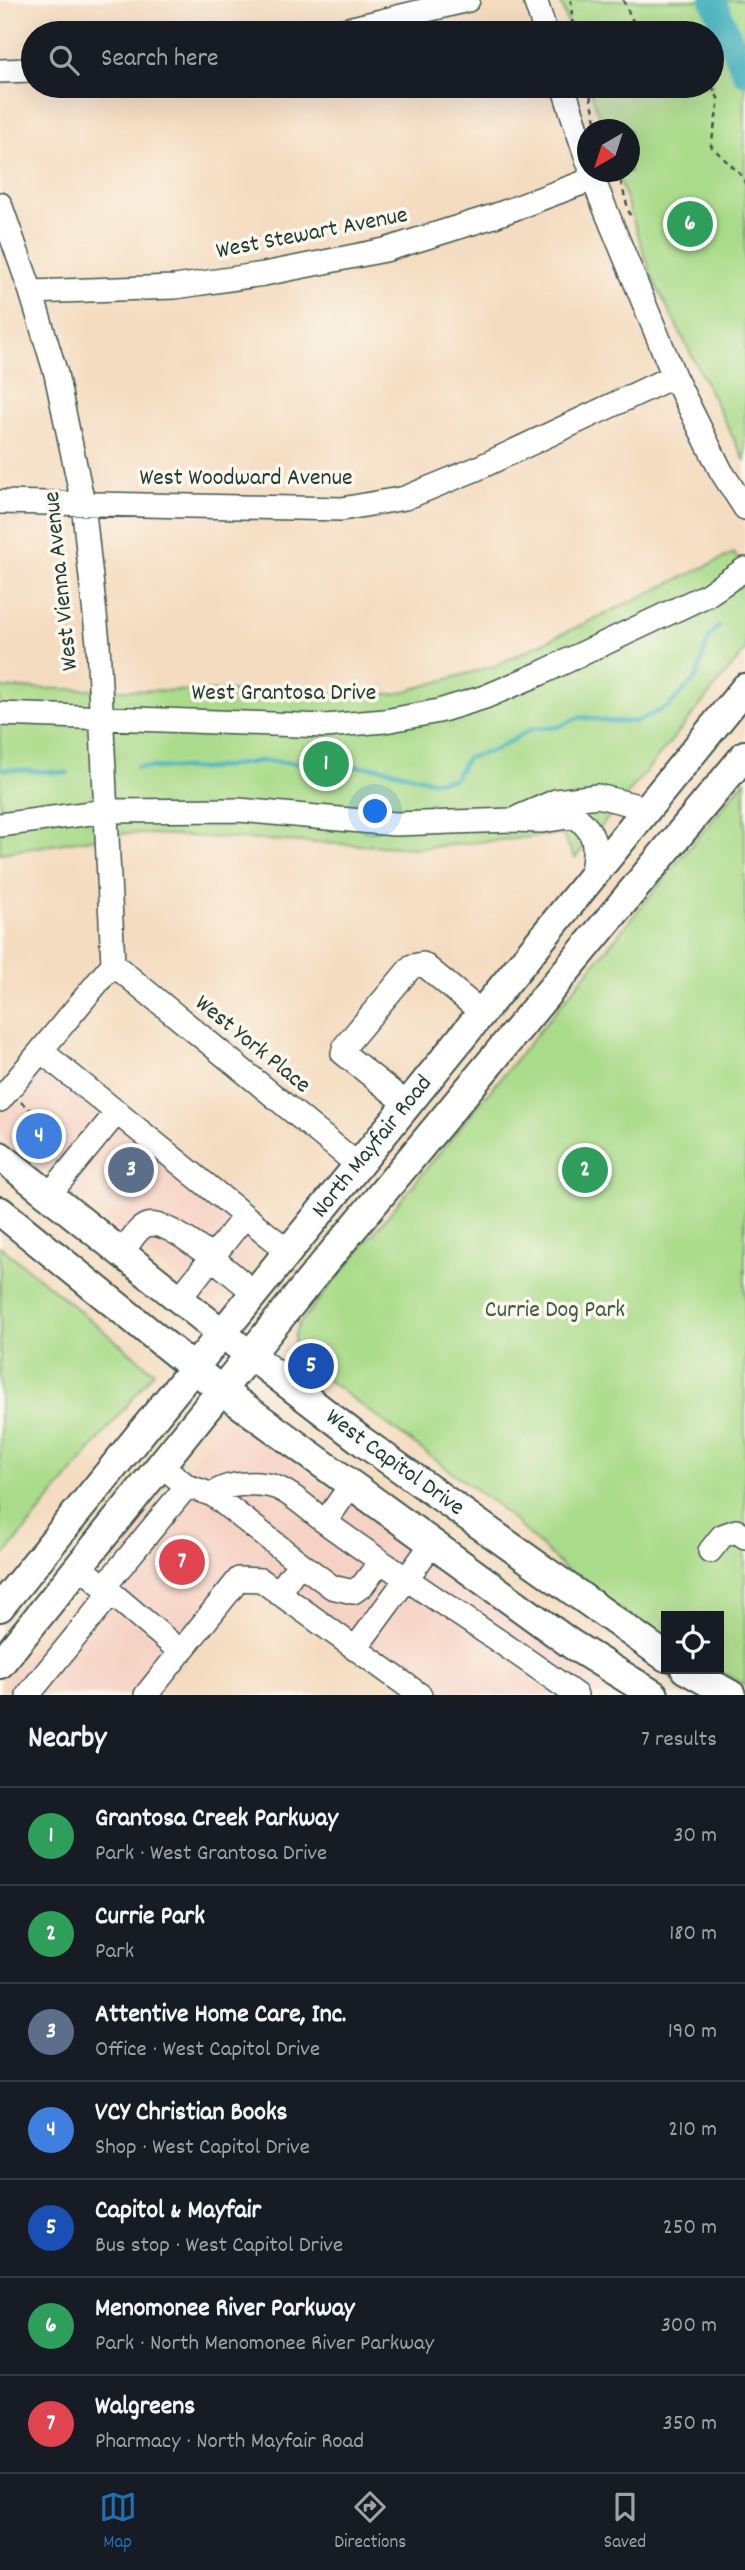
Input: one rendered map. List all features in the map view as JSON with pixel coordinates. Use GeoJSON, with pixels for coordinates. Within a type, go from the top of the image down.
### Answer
{"type":"FeatureCollection","features":[{"type":"Feature","properties":{"kind":"main road","name":"North Mayfair Road"},"geometry":{"type":"LineString","coordinates":[[0,1607],[745,688]]}},
{"type":"Feature","properties":{"kind":"main road","name":"North Mayfair Road"},"geometry":{"type":"LineString","coordinates":[[0,1664],[249,1355],[745,755]]}},
{"type":"Feature","properties":{"kind":"main road","name":"West Capitol Drive"},"geometry":{"type":"LineString","coordinates":[[0,1156],[222,1334],[362,1441],[661,1653]]}},
{"type":"Feature","properties":{"kind":"main road","name":"West Capitol Drive"},"geometry":{"type":"LineString","coordinates":[[0,1211],[222,1391],[572,1644],[654,1695]]}},
{"type":"Feature","properties":{"kind":"main road"},"geometry":{"type":"LineString","coordinates":[[692,1674],[719,1692]]}},
{"type":"Feature","properties":{"kind":"street"},"geometry":{"type":"LineString","coordinates":[[386,21],[468,0]]}},
{"type":"Feature","properties":{"kind":"street"},"geometry":{"type":"LineString","coordinates":[[535,0],[542,21]]}},
{"type":"Feature","properties":{"kind":"street"},"geometry":{"type":"LineString","coordinates":[[0,71],[21,70]]}},
{"type":"Feature","properties":{"kind":"street"},"geometry":{"type":"LineString","coordinates":[[567,98],[577,130]]}},
{"type":"Feature","properties":{"kind":"street","name":"West Stewart Avenue"},"geometry":{"type":"LineString","coordinates":[[31,292],[175,287],[264,274],[371,253],[483,220],[577,177]]}},
{"type":"Feature","properties":{"kind":"street"},"geometry":{"type":"LineString","coordinates":[[595,182],[674,376],[720,471],[745,508]]}},
{"type":"Feature","properties":{"kind":"street","name":"West Vienna Avenue"},"geometry":{"type":"LineString","coordinates":[[0,204],[56,374],[83,503],[98,643],[113,964]]}},
{"type":"Feature","properties":{"kind":"street","name":"West Woodward Avenue"},"geometry":{"type":"LineString","coordinates":[[0,502],[342,509],[405,498],[476,469],[674,376]]}},
{"type":"Feature","properties":{"kind":"street","name":"West Grantosa Drive"},"geometry":{"type":"LineString","coordinates":[[0,714],[325,726],[385,721],[439,711],[485,697],[539,674],[707,595],[745,569]]}},
{"type":"Feature","properties":{"kind":"street"},"geometry":{"type":"LineString","coordinates":[[512,820],[556,801],[598,796],[646,808]]}},
{"type":"Feature","properties":{"kind":"street"},"geometry":{"type":"LineString","coordinates":[[0,825],[106,811],[239,810],[395,824],[542,821],[575,816],[588,826],[596,843],[592,874]]}},
{"type":"Feature","properties":{"kind":"street"},"geometry":{"type":"LineString","coordinates":[[4,1096],[113,964]]}},
{"type":"Feature","properties":{"kind":"street","name":"West York Place"},"geometry":{"type":"LineString","coordinates":[[113,964],[358,1165]]}},
{"type":"Feature","properties":{"kind":"street"},"geometry":{"type":"LineString","coordinates":[[407,1104],[343,1052],[345,1046],[411,966],[423,964],[481,1013]]}},
{"type":"Feature","properties":{"kind":"street"},"geometry":{"type":"LineString","coordinates":[[41,1051],[288,1251]]}},
{"type":"Feature","properties":{"kind":"street"},"geometry":{"type":"LineString","coordinates":[[49,1195],[117,1112]]}},
{"type":"Feature","properties":{"kind":"street"},"geometry":{"type":"LineString","coordinates":[[180,1299],[246,1216]]}},
{"type":"Feature","properties":{"kind":"street"},"geometry":{"type":"LineString","coordinates":[[122,1253],[144,1226],[150,1224],[176,1231],[255,1293]]}},
{"type":"Feature","properties":{"kind":"street"},"geometry":{"type":"LineString","coordinates":[[162,1466],[187,1486],[212,1496],[332,1587],[353,1592],[363,1585],[380,1562]]}},
{"type":"Feature","properties":{"kind":"street"},"geometry":{"type":"LineString","coordinates":[[212,1496],[217,1490],[242,1485],[277,1487],[380,1562],[490,1634],[576,1695]]}},
{"type":"Feature","properties":{"kind":"street"},"geometry":{"type":"LineString","coordinates":[[325,1521],[351,1485]]}},
{"type":"Feature","properties":{"kind":"street"},"geometry":{"type":"LineString","coordinates":[[28,1695],[187,1486]]}},
{"type":"Feature","properties":{"kind":"street"},"geometry":{"type":"LineString","coordinates":[[710,1551],[722,1536],[736,1531],[745,1537]]}},
{"type":"Feature","properties":{"kind":"street"},"geometry":{"type":"LineString","coordinates":[[355,1649],[432,1544]]}},
{"type":"Feature","properties":{"kind":"street"},"geometry":{"type":"LineString","coordinates":[[278,1593],[300,1563]]}},
{"type":"Feature","properties":{"kind":"street"},"geometry":{"type":"LineString","coordinates":[[80,1567],[181,1652]]}},
{"type":"Feature","properties":{"kind":"street"},"geometry":{"type":"LineString","coordinates":[[146,1695],[239,1579],[261,1580],[420,1695]]}},
{"type":"Feature","properties":{"kind":"path"},"geometry":{"type":"LineString","coordinates":[[571,0],[572,21]]}},
{"type":"Feature","properties":{"kind":"path"},"geometry":{"type":"LineString","coordinates":[[623,0],[633,21]]}},
{"type":"Feature","properties":{"kind":"path"},"geometry":{"type":"LineString","coordinates":[[592,98],[596,119]]}},
{"type":"Feature","properties":{"kind":"path"},"geometry":{"type":"LineString","coordinates":[[718,98],[711,146],[744,178],[745,184]]}},
{"type":"Feature","properties":{"kind":"path"},"geometry":{"type":"LineString","coordinates":[[621,182],[633,227]]}},
{"type":"Feature","properties":{"kind":"path"},"geometry":{"type":"LineString","coordinates":[[4,1096],[29,1109],[45,1113]]}},
{"type":"Feature","properties":{"kind":"shaded area"},"geometry":{"type":"Polygon","coordinates":[[[47,1055],[274,1229],[213,1305],[0,1134],[0,1116],[47,1055]]]}},
{"type":"Feature","properties":{"kind":"shaded area"},"geometry":{"type":"Polygon","coordinates":[[[229,1417],[576,1664],[626,1695],[414,1695],[263,1592],[239,1594],[157,1695],[0,1695],[0,1688],[229,1417]]]}},
{"type":"Feature","properties":{"kind":"green space"},"geometry":{"type":"Polygon","coordinates":[[[560,0],[745,0],[745,461],[652,277],[620,182],[640,182],[640,119],[600,119],[593,98],[724,98],[724,21],[567,21],[560,0]]]}},
{"type":"Feature","properties":{"kind":"green space"},"geometry":{"type":"Polygon","coordinates":[[[734,553],[745,571],[745,651],[575,858],[562,834],[419,848],[128,833],[0,853],[0,688],[396,694],[494,666],[734,553]]]}},
{"type":"Feature","properties":{"kind":"green space","name":"Currie Dog Park"},"geometry":{"type":"Polygon","coordinates":[[[745,780],[745,1685],[724,1674],[724,1611],[661,1611],[661,1635],[611,1603],[563,1567],[498,1506],[307,1365],[294,1346],[299,1324],[745,780]]]}},
{"type":"Feature","properties":{"kind":"green space"},"geometry":{"type":"Polygon","coordinates":[[[0,1246],[154,1372],[0,1561],[0,1246]]]}},
{"type":"Feature","properties":{"kind":"waterway"},"geometry":{"type":"LineString","coordinates":[[713,0],[722,21]]}},
{"type":"Feature","properties":{"kind":"waterway"},"geometry":{"type":"LineString","coordinates":[[724,25],[745,73]]}},
{"type":"Feature","properties":{"kind":"waterway"},"geometry":{"type":"LineString","coordinates":[[137,767],[207,769],[261,761],[382,768],[432,781],[454,779],[467,758],[495,750],[532,729],[558,727],[580,717],[636,722],[669,706],[696,678],[709,637],[719,626]]}},
{"type":"Feature","properties":{"kind":"waterway"},"geometry":{"type":"LineString","coordinates":[[0,769],[68,773]]}},
{"type":"Feature","properties":{"kind":"place","name":"Menomonee River Parkway"},"geometry":{"type":"Point","coordinates":[690,224]}},
{"type":"Feature","properties":{"kind":"place","name":"Grantosa Creek Parkway"},"geometry":{"type":"Point","coordinates":[326,764]}},
{"type":"Feature","properties":{"kind":"place","name":"VCY Christian Books"},"geometry":{"type":"Point","coordinates":[39,1136]}},
{"type":"Feature","properties":{"kind":"place","name":"Attentive Home Care, Inc."},"geometry":{"type":"Point","coordinates":[131,1170]}},
{"type":"Feature","properties":{"kind":"place","name":"Currie Park"},"geometry":{"type":"Point","coordinates":[585,1170]}},
{"type":"Feature","properties":{"kind":"place","name":"Capitol & Mayfair"},"geometry":{"type":"Point","coordinates":[311,1366]}},
{"type":"Feature","properties":{"kind":"place","name":"Walgreens"},"geometry":{"type":"Point","coordinates":[182,1562]}}]}
